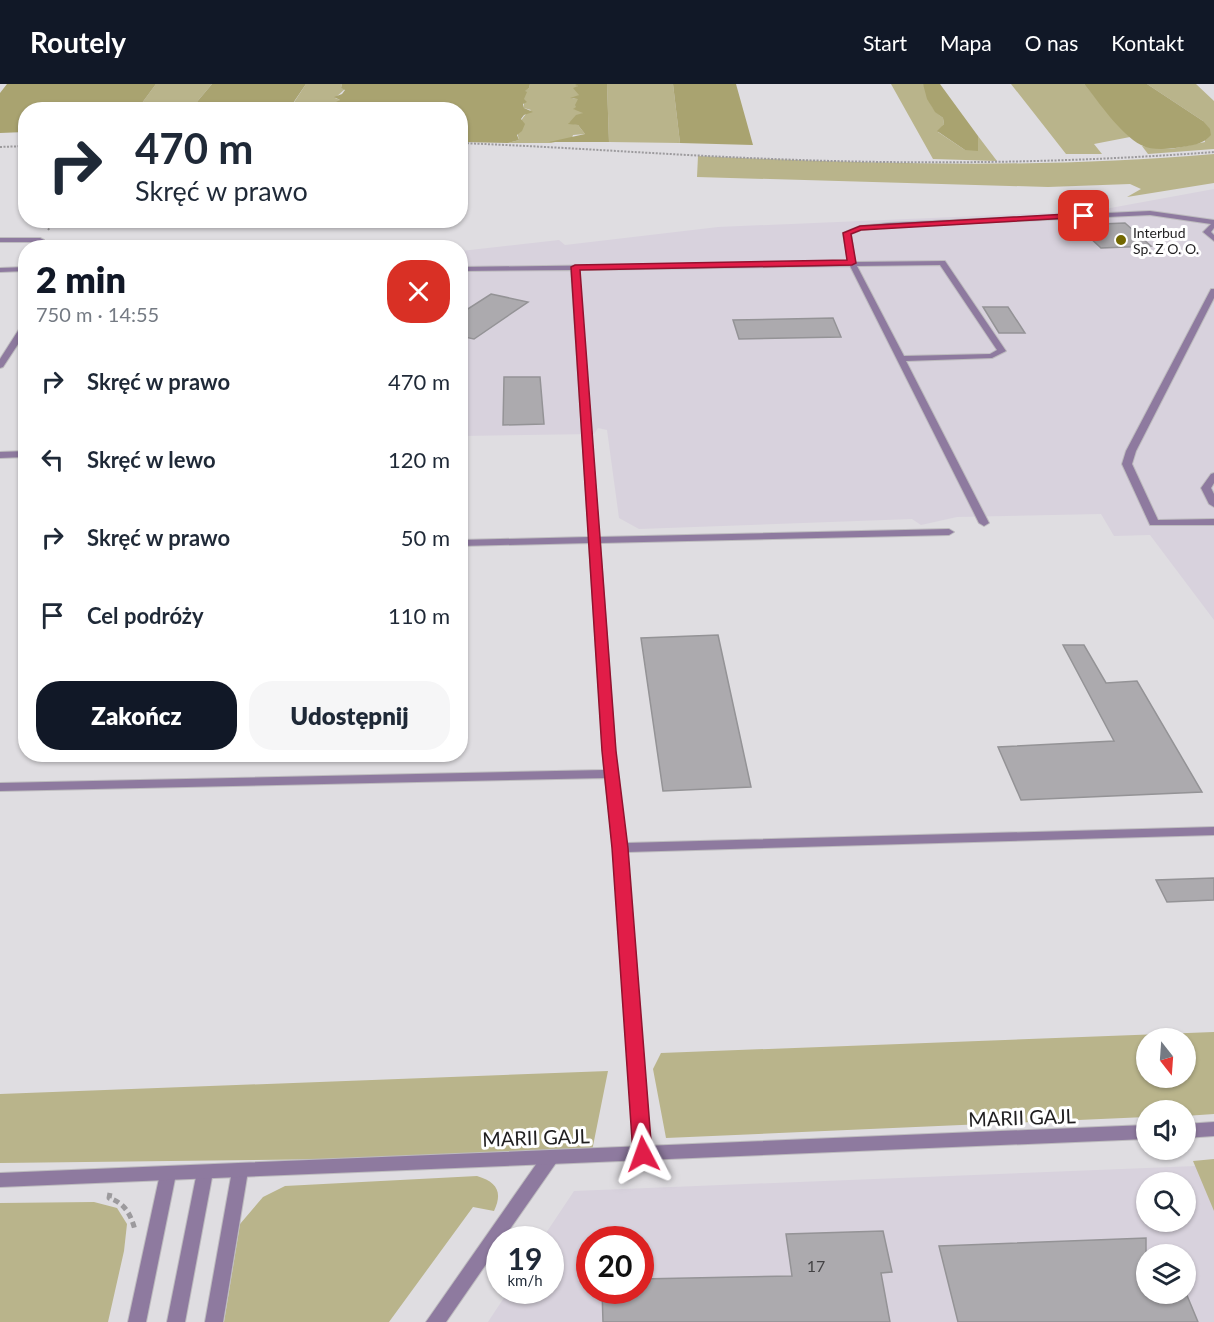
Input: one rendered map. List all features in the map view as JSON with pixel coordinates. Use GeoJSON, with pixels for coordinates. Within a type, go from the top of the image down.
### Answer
{"type":"FeatureCollection","features":[{"type":"Feature","properties":{"kind":"street"},"geometry":{"type":"LineString","coordinates":[[984,523],[852,263],[847,233],[860,228],[879,226],[1150,213],[1214,223],[1208,232],[1214,239]]}},
{"type":"Feature","properties":{"kind":"street"},"geometry":{"type":"LineString","coordinates":[[0,240],[40,240]]}},
{"type":"Feature","properties":{"kind":"street"},"geometry":{"type":"LineString","coordinates":[[470,269],[942,263],[1002,351],[992,356],[900,359]]}},
{"type":"Feature","properties":{"kind":"street"},"geometry":{"type":"LineString","coordinates":[[575,267],[611,774],[620,848],[643,1154]]}},
{"type":"Feature","properties":{"kind":"street"},"geometry":{"type":"LineString","coordinates":[[0,270],[18,268]]}},
{"type":"Feature","properties":{"kind":"street"},"geometry":{"type":"LineString","coordinates":[[1214,291],[1131,451],[1127,464],[1154,523],[1214,522]]}},
{"type":"Feature","properties":{"kind":"street"},"geometry":{"type":"LineString","coordinates":[[0,365],[18,337]]}},
{"type":"Feature","properties":{"kind":"street"},"geometry":{"type":"LineString","coordinates":[[0,455],[18,454]]}},
{"type":"Feature","properties":{"kind":"street"},"geometry":{"type":"LineString","coordinates":[[1214,476],[1206,488],[1214,504]]}},
{"type":"Feature","properties":{"kind":"street"},"geometry":{"type":"LineString","coordinates":[[468,543],[594,538],[949,532]]}},
{"type":"Feature","properties":{"kind":"street"},"geometry":{"type":"LineString","coordinates":[[0,787],[611,774]]}},
{"type":"Feature","properties":{"kind":"street"},"geometry":{"type":"LineString","coordinates":[[620,848],[1214,831]]}},
{"type":"Feature","properties":{"kind":"street"},"geometry":{"type":"LineString","coordinates":[[1196,1130],[1214,1129]]}},
{"type":"Feature","properties":{"kind":"street","name":"MARII GAJL"},"geometry":{"type":"LineString","coordinates":[[0,1180],[1136,1132]]}},
{"type":"Feature","properties":{"kind":"street"},"geometry":{"type":"LineString","coordinates":[[435,1322],[550,1158]]}},
{"type":"Feature","properties":{"kind":"street"},"geometry":{"type":"LineString","coordinates":[[214,1322],[240,1171]]}},
{"type":"Feature","properties":{"kind":"street"},"geometry":{"type":"LineString","coordinates":[[176,1322],[205,1172]]}},
{"type":"Feature","properties":{"kind":"street"},"geometry":{"type":"LineString","coordinates":[[137,1322],[168,1174]]}},
{"type":"Feature","properties":{"kind":"path"},"geometry":{"type":"LineString","coordinates":[[468,143],[774,159],[1019,163],[1111,160],[1214,152]]}},
{"type":"Feature","properties":{"kind":"path"},"geometry":{"type":"LineString","coordinates":[[0,147],[18,146]]}},
{"type":"Feature","properties":{"kind":"path"},"geometry":{"type":"LineString","coordinates":[[113,1176],[109,1198],[117,1200],[132,1218],[135,1241]]}},
{"type":"Feature","properties":{"kind":"shaded area"},"geometry":{"type":"Polygon","coordinates":[[[7,84],[156,84],[143,102],[18,102],[18,132],[0,133],[0,93],[7,84]]]}},
{"type":"Feature","properties":{"kind":"shaded area"},"geometry":{"type":"Polygon","coordinates":[[[156,84],[212,84],[197,102],[143,102],[156,84]]]}},
{"type":"Feature","properties":{"kind":"shaded area"},"geometry":{"type":"Polygon","coordinates":[[[212,84],[306,84],[294,102],[197,102],[212,84]]]}},
{"type":"Feature","properties":{"kind":"shaded area"},"geometry":{"type":"Polygon","coordinates":[[[306,84],[342,84],[341,88],[345,89],[335,98],[340,100],[338,102],[294,102],[306,84]]]}},
{"type":"Feature","properties":{"kind":"shaded area"},"geometry":{"type":"Polygon","coordinates":[[[342,84],[530,84],[525,91],[527,92],[524,99],[527,102],[523,104],[524,108],[533,112],[524,115],[521,119],[525,124],[517,135],[519,140],[508,143],[468,142],[468,102],[336,102],[340,100],[334,97],[345,90],[341,88],[342,84]]]}},
{"type":"Feature","properties":{"kind":"shaded area"},"geometry":{"type":"Polygon","coordinates":[[[530,84],[577,84],[580,95],[572,99],[579,98],[577,107],[574,109],[585,112],[569,123],[578,125],[585,134],[573,135],[572,138],[551,143],[508,143],[519,140],[520,123],[531,110],[524,108],[524,91],[529,88],[530,84]]]}},
{"type":"Feature","properties":{"kind":"shaded area"},"geometry":{"type":"Polygon","coordinates":[[[607,84],[673,84],[680,143],[609,142],[607,84]]]}},
{"type":"Feature","properties":{"kind":"shaded area"},"geometry":{"type":"Polygon","coordinates":[[[607,84],[609,142],[549,142],[585,134],[578,125],[568,124],[576,115],[583,113],[573,109],[578,99],[570,98],[579,95],[573,88],[578,86],[575,85],[607,84]]]}},
{"type":"Feature","properties":{"kind":"shaded area"},"geometry":{"type":"Polygon","coordinates":[[[673,84],[736,84],[753,145],[680,143],[673,84]]]}},
{"type":"Feature","properties":{"kind":"shaded area"},"geometry":{"type":"Polygon","coordinates":[[[891,84],[923,84],[931,105],[943,118],[944,124],[938,132],[965,150],[977,150],[978,136],[997,161],[933,159],[891,84]]]}},
{"type":"Feature","properties":{"kind":"shaded area"},"geometry":{"type":"Polygon","coordinates":[[[923,84],[940,84],[978,136],[978,151],[965,150],[937,131],[944,124],[943,118],[935,112],[927,99],[923,84]]]}},
{"type":"Feature","properties":{"kind":"shaded area"},"geometry":{"type":"Polygon","coordinates":[[[1011,84],[1084,84],[1130,137],[1094,144],[1102,154],[1066,154],[1011,84]]]}},
{"type":"Feature","properties":{"kind":"shaded area"},"geometry":{"type":"Polygon","coordinates":[[[1084,84],[1147,84],[1203,121],[1210,129],[1211,135],[1190,146],[1161,149],[1141,145],[1118,126],[1084,84]]]}},
{"type":"Feature","properties":{"kind":"shaded area"},"geometry":{"type":"Polygon","coordinates":[[[1147,84],[1196,84],[1214,101],[1214,149],[1148,154],[1142,146],[1171,149],[1205,142],[1203,121],[1147,84]]]}},
{"type":"Feature","properties":{"kind":"shaded area"},"geometry":{"type":"Polygon","coordinates":[[[1214,154],[1214,183],[1127,197],[1141,189],[1130,184],[1048,187],[697,177],[698,156],[956,164],[1085,162],[1214,154]]]}},
{"type":"Feature","properties":{"kind":"shaded area"},"geometry":{"type":"Polygon","coordinates":[[[1214,189],[1214,620],[1150,535],[1114,536],[1101,514],[957,517],[921,525],[912,519],[639,529],[619,518],[607,430],[598,428],[594,434],[468,436],[468,250],[559,240],[565,245],[718,227],[1094,211],[1214,189]]]}},
{"type":"Feature","properties":{"kind":"shaded area"},"geometry":{"type":"Polygon","coordinates":[[[1214,1032],[1214,1114],[1196,1115],[1196,1100],[1136,1100],[1136,1117],[666,1138],[653,1069],[661,1053],[1136,1035],[1136,1088],[1196,1088],[1196,1033],[1214,1032]]]}},
{"type":"Feature","properties":{"kind":"shaded area"},"geometry":{"type":"Polygon","coordinates":[[[608,1071],[591,1156],[0,1163],[0,1094],[608,1071]]]}},
{"type":"Feature","properties":{"kind":"shaded area"},"geometry":{"type":"Polygon","coordinates":[[[1214,1159],[1214,1211],[1193,1161],[1214,1159]]]}},
{"type":"Feature","properties":{"kind":"shaded area"},"geometry":{"type":"Polygon","coordinates":[[[1196,1166],[1214,1210],[1214,1322],[488,1322],[500,1304],[564,1304],[564,1226],[551,1226],[574,1191],[1196,1166]]]}},
{"type":"Feature","properties":{"kind":"shaded area"},"geometry":{"type":"Polygon","coordinates":[[[477,1176],[494,1185],[498,1193],[494,1211],[473,1207],[389,1322],[224,1322],[240,1224],[263,1197],[285,1186],[477,1176]]]}},
{"type":"Feature","properties":{"kind":"shaded area"},"geometry":{"type":"Polygon","coordinates":[[[94,1202],[117,1208],[127,1224],[124,1251],[108,1322],[0,1322],[0,1203],[94,1202]]]}},
{"type":"Feature","properties":{"kind":"building"},"geometry":{"type":"Polygon","coordinates":[[[1125,223],[1151,246],[1101,248],[1076,225],[1125,223]]]}},
{"type":"Feature","properties":{"kind":"building"},"geometry":{"type":"Polygon","coordinates":[[[491,294],[528,302],[474,339],[468,338],[468,309],[491,294]]]}},
{"type":"Feature","properties":{"kind":"building"},"geometry":{"type":"Polygon","coordinates":[[[983,307],[1008,307],[1025,333],[999,333],[983,307]]]}},
{"type":"Feature","properties":{"kind":"building"},"geometry":{"type":"Polygon","coordinates":[[[833,318],[841,337],[739,339],[733,320],[833,318]]]}},
{"type":"Feature","properties":{"kind":"building"},"geometry":{"type":"Polygon","coordinates":[[[504,377],[540,377],[544,424],[503,425],[504,377]]]}},
{"type":"Feature","properties":{"kind":"building"},"geometry":{"type":"Polygon","coordinates":[[[718,635],[751,787],[663,791],[641,638],[718,635]]]}},
{"type":"Feature","properties":{"kind":"building"},"geometry":{"type":"Polygon","coordinates":[[[1063,645],[1084,645],[1106,683],[1137,681],[1202,792],[1021,800],[998,747],[1114,741],[1063,645]]]}},
{"type":"Feature","properties":{"kind":"building"},"geometry":{"type":"Polygon","coordinates":[[[1214,878],[1214,900],[1167,902],[1156,880],[1214,878]]]}},
{"type":"Feature","properties":{"kind":"building"},"geometry":{"type":"Polygon","coordinates":[[[883,1231],[892,1272],[881,1273],[890,1322],[603,1322],[602,1304],[654,1304],[654,1279],[792,1276],[786,1234],[883,1231]]]}},
{"type":"Feature","properties":{"kind":"building"},"geometry":{"type":"Polygon","coordinates":[[[1146,1238],[1146,1244],[1136,1244],[1136,1304],[1191,1304],[1198,1322],[958,1322],[939,1246],[1146,1238]]]}},
{"type":"Feature","properties":{"kind":"place","name":"Interbud Sp. Z O. O."},"geometry":{"type":"Point","coordinates":[1121,240]}},
{"type":"Feature","properties":{"kind":"route"},"geometry":{"type":"LineString","coordinates":[[643,1154],[620,848],[609,751],[575,267],[852,263],[847,233],[860,228],[1084,216]]}}]}
